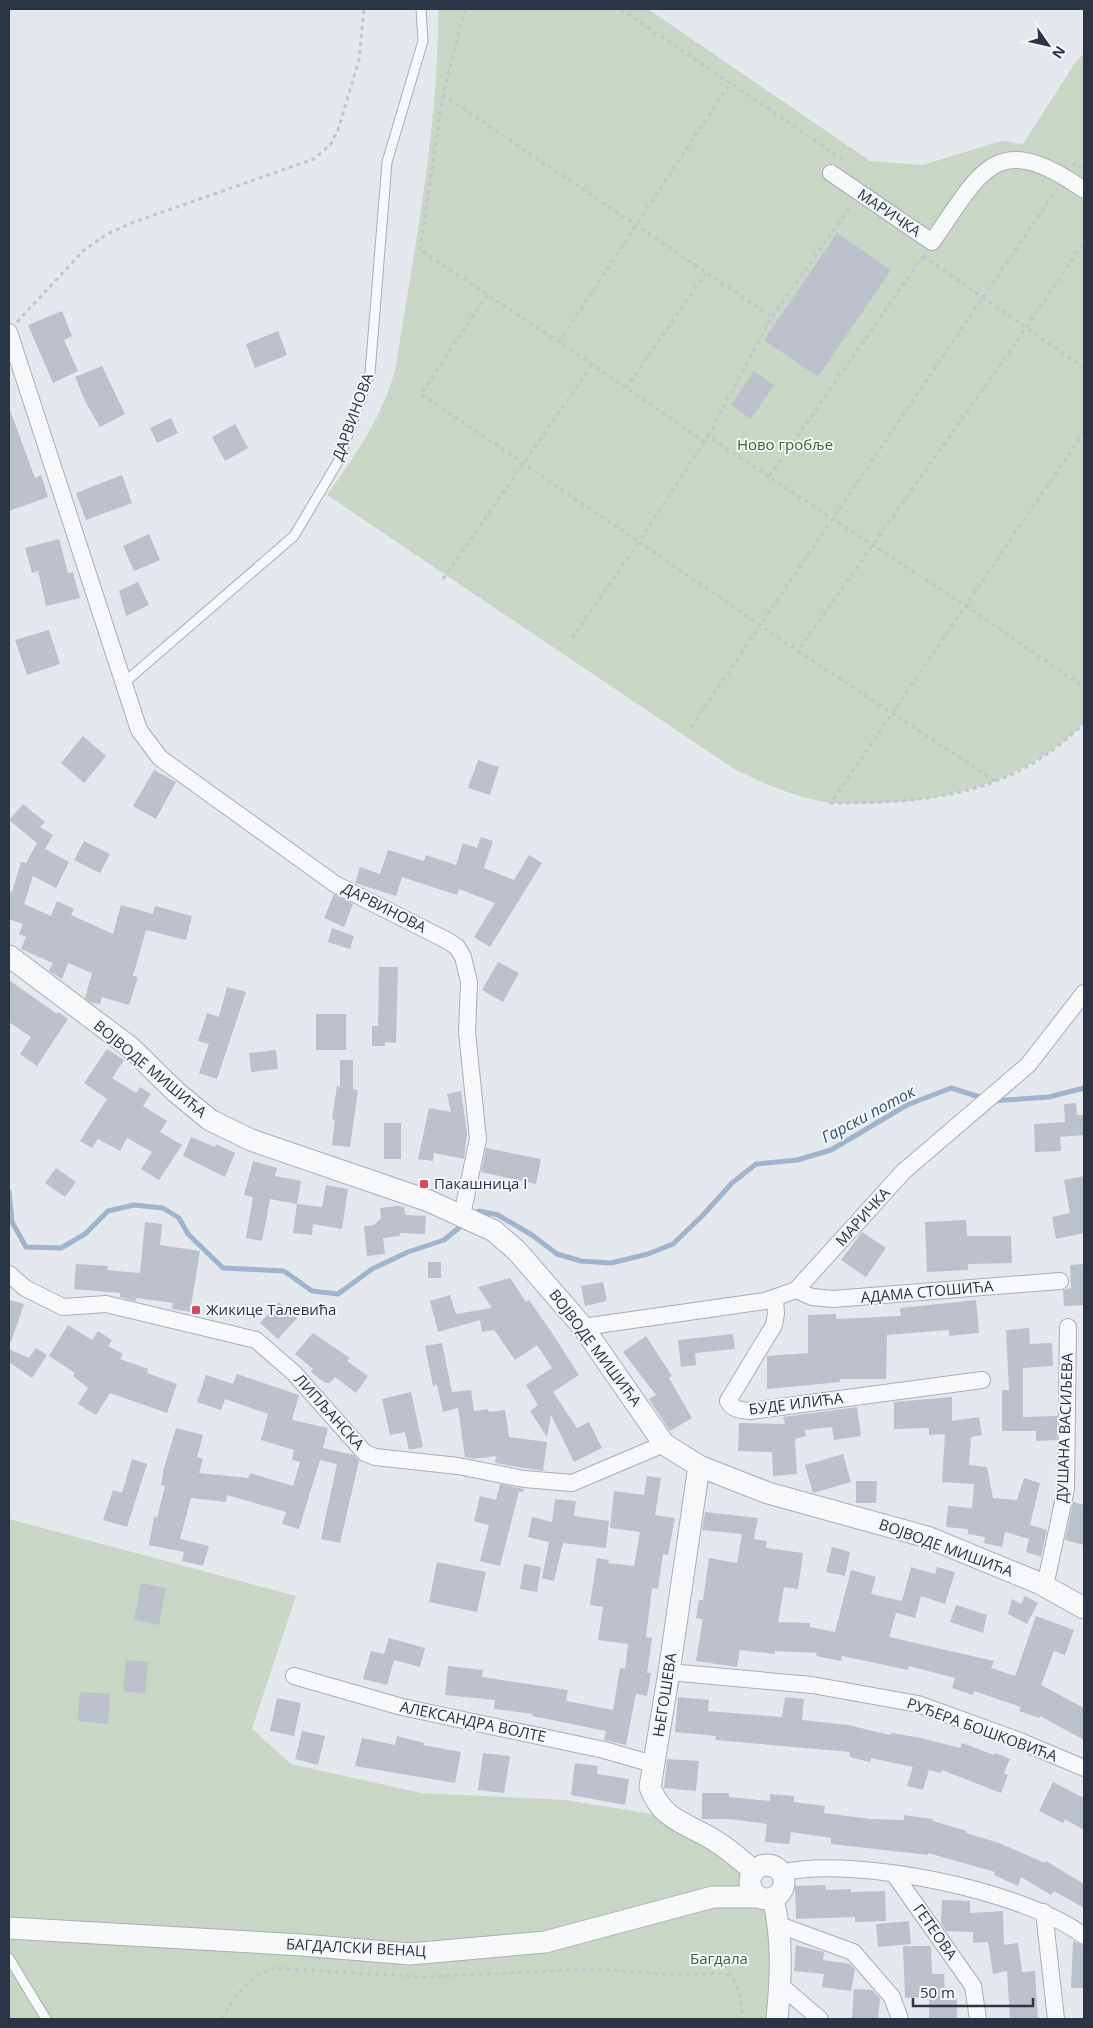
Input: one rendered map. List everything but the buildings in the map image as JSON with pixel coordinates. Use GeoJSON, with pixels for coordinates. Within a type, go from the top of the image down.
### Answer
{"type":"FeatureCollection","features":[{"type":"Feature","properties":{"kind":"street","name":"МАРИЧКА"},"geometry":{"type":"LineString","coordinates":[[831,174],[932,242],[972,183],[994,164],[1015,158],[1040,164],[1084,190]]}},
{"type":"Feature","properties":{"kind":"street","name":"ДАРВИНОВА"},"geometry":{"type":"LineString","coordinates":[[9,332],[125,682],[139,730],[160,758],[335,884],[448,941],[457,948],[462,957],[469,982],[467,1032],[478,1139],[456,1212]]}},
{"type":"Feature","properties":{"kind":"street","name":"ВОЈВОДЕ МИШИЋА"},"geometry":{"type":"LineString","coordinates":[[9,956],[130,1047],[176,1092],[210,1120],[251,1140],[456,1212],[494,1231],[518,1251],[583,1327],[664,1444],[699,1466],[768,1493],[927,1537],[1045,1586],[1084,1608]]}},
{"type":"Feature","properties":{"kind":"street","name":"МАРИЧКА"},"geometry":{"type":"LineString","coordinates":[[583,1327],[765,1301],[796,1290],[904,1171],[1028,1065],[1084,993]]}},
{"type":"Feature","properties":{"kind":"street","name":"ЛИПЉАНСКА"},"geometry":{"type":"LineString","coordinates":[[9,1274],[25,1288],[63,1307],[106,1304],[256,1340],[294,1373],[365,1453],[375,1457],[458,1466],[524,1479],[572,1483],[664,1444]]}},
{"type":"Feature","properties":{"kind":"street","name":"АДАМА СТОШИЋА"},"geometry":{"type":"LineString","coordinates":[[796,1290],[812,1297],[833,1299],[1060,1281]]}},
{"type":"Feature","properties":{"kind":"street","name":"БУДЕ ИЛИЋА"},"geometry":{"type":"LineString","coordinates":[[775,1298],[776,1314],[774,1325],[728,1401],[731,1407],[738,1410],[750,1411],[982,1380]]}},
{"type":"Feature","properties":{"kind":"street","name":"ДУШАНА ВАСИЉЕВА"},"geometry":{"type":"LineString","coordinates":[[1045,1586],[1051,1570],[1066,1489],[1068,1327]]}},
{"type":"Feature","properties":{"kind":"street","name":"ЊЕГОШЕВА"},"geometry":{"type":"LineString","coordinates":[[699,1466],[650,1787],[656,1803],[669,1817],[718,1842],[754,1871]]}},
{"type":"Feature","properties":{"kind":"street","name":"РУЂЕРА БОШКОВИЋА"},"geometry":{"type":"LineString","coordinates":[[669,1672],[812,1685],[918,1704],[1020,1741],[1084,1768]]}},
{"type":"Feature","properties":{"kind":"street","name":"АЛЕКСАНДРА ВОЛТЕ"},"geometry":{"type":"LineString","coordinates":[[294,1676],[402,1707],[604,1750],[653,1764]]}},
{"type":"Feature","properties":{"kind":"street"},"geometry":{"type":"LineString","coordinates":[[776,2019],[780,1985],[779,1925],[765,1898],[750,1887],[754,1871],[763,1866],[769,1865],[781,1873],[821,1867],[894,1874],[945,1882],[1044,1912],[1084,1936]]}},
{"type":"Feature","properties":{"kind":"street"},"geometry":{"type":"LineString","coordinates":[[765,1898],[778,1896],[784,1886],[781,1873]]}},
{"type":"Feature","properties":{"kind":"street","name":"ГЕТЕОВА"},"geometry":{"type":"LineString","coordinates":[[894,1874],[973,1986],[978,2019]]}},
{"type":"Feature","properties":{"kind":"street","name":"БАГДАЛСКИ ВЕНАЦ"},"geometry":{"type":"LineString","coordinates":[[9,1928],[302,1945],[410,1954],[545,1942],[713,1897],[765,1898]]}},
{"type":"Feature","properties":{"kind":"street"},"geometry":{"type":"LineString","coordinates":[[1044,1912],[1056,2019]]}},
{"type":"Feature","properties":{"kind":"street"},"geometry":{"type":"LineString","coordinates":[[779,1925],[853,1952],[892,1997],[900,2019]]}},
{"type":"Feature","properties":{"kind":"street"},"geometry":{"type":"LineString","coordinates":[[780,1985],[820,2019]]}},
{"type":"Feature","properties":{"kind":"lane","name":"ДАРВИНОВА"},"geometry":{"type":"LineString","coordinates":[[125,682],[294,536],[338,460],[370,373],[387,162],[423,41],[421,9]]}},
{"type":"Feature","properties":{"kind":"lane"},"geometry":{"type":"LineString","coordinates":[[9,1958],[46,2019]]}},
{"type":"Feature","properties":{"kind":"path"},"geometry":{"type":"LineString","coordinates":[[9,332],[83,251],[107,234],[134,222],[314,159],[326,150],[338,130],[359,60],[364,9]]}},
{"type":"Feature","properties":{"kind":"path"},"geometry":{"type":"LineString","coordinates":[[465,9],[443,95],[420,250],[705,442]]}},
{"type":"Feature","properties":{"kind":"path"},"geometry":{"type":"LineString","coordinates":[[621,9],[844,161]]}},
{"type":"Feature","properties":{"kind":"path"},"geometry":{"type":"LineString","coordinates":[[558,342],[730,83]]}},
{"type":"Feature","properties":{"kind":"path"},"geometry":{"type":"LineString","coordinates":[[443,95],[772,317]]}},
{"type":"Feature","properties":{"kind":"path"},"geometry":{"type":"LineString","coordinates":[[691,727],[1065,178]]}},
{"type":"Feature","properties":{"kind":"path"},"geometry":{"type":"LineString","coordinates":[[572,638],[639,542],[705,442],[772,317],[860,193]]}},
{"type":"Feature","properties":{"kind":"path"},"geometry":{"type":"LineString","coordinates":[[769,477],[932,242]]}},
{"type":"Feature","properties":{"kind":"path"},"geometry":{"type":"LineString","coordinates":[[798,651],[1026,328],[1084,242]]}},
{"type":"Feature","properties":{"kind":"path"},"geometry":{"type":"LineString","coordinates":[[923,256],[1084,368]]}},
{"type":"Feature","properties":{"kind":"path"},"geometry":{"type":"LineString","coordinates":[[626,388],[706,273]]}},
{"type":"Feature","properties":{"kind":"path"},"geometry":{"type":"LineString","coordinates":[[487,295],[421,394],[798,651],[996,781]]}},
{"type":"Feature","properties":{"kind":"path"},"geometry":{"type":"LineString","coordinates":[[443,579],[592,365]]}},
{"type":"Feature","properties":{"kind":"path"},"geometry":{"type":"LineString","coordinates":[[1084,432],[831,803],[894,803],[940,797],[996,781],[1005,778],[1065,742],[1084,723]]}},
{"type":"Feature","properties":{"kind":"path"},"geometry":{"type":"LineString","coordinates":[[708,436],[832,520],[966,606],[1084,687]]}},
{"type":"Feature","properties":{"kind":"path"},"geometry":{"type":"LineString","coordinates":[[222,2019],[242,1988],[256,1974],[273,1968],[422,1978],[592,1969],[679,1975],[720,1973],[731,1976],[735,1982],[740,1997],[742,2019]]}},
{"type":"Feature","properties":{"kind":"green space","name":"Ново гробље"},"geometry":{"type":"Polygon","coordinates":[[[438,9],[648,9],[870,161],[923,165],[1001,141],[1023,144],[1075,63],[1084,53],[1084,723],[1062,743],[1037,760],[1012,773],[957,793],[928,799],[899,802],[831,803],[793,794],[734,769],[327,495],[368,434],[384,402],[396,366],[430,144],[437,54],[438,9]]]}},
{"type":"Feature","properties":{"kind":"green space","name":"Багдала"},"geometry":{"type":"Polygon","coordinates":[[[9,1519],[296,1596],[252,1729],[291,1764],[421,1793],[566,1800],[669,1817],[751,1876],[750,1887],[767,1900],[777,2019],[9,2019],[9,1519]]]}},
{"type":"Feature","properties":{"kind":"waterway","name":"Гарски поток"},"geometry":{"type":"LineString","coordinates":[[474,1216],[479,1211],[498,1215],[532,1235],[557,1254],[581,1261],[611,1263],[648,1254],[673,1244],[732,1183],[756,1164],[797,1160],[831,1150],[907,1105],[951,1088],[983,1098]]}},
{"type":"Feature","properties":{"kind":"waterway","name":"Гарски поток"},"geometry":{"type":"LineString","coordinates":[[991,1101],[1049,1097],[1084,1088]]}},
{"type":"Feature","properties":{"kind":"waterway","name":"Гарски поток"},"geometry":{"type":"LineString","coordinates":[[9,1192],[12,1222],[26,1247],[61,1248],[85,1234],[108,1211],[134,1205],[163,1208],[179,1218],[188,1234],[223,1268],[284,1271],[312,1291],[338,1294],[372,1269],[408,1252],[444,1240],[465,1223]]}},
{"type":"Feature","properties":{"kind":"place","name":"Пакашница I"},"geometry":{"type":"Point","coordinates":[424,1184]}},
{"type":"Feature","properties":{"kind":"place","name":"Жикице Талевића"},"geometry":{"type":"Point","coordinates":[196,1310]}}]}
